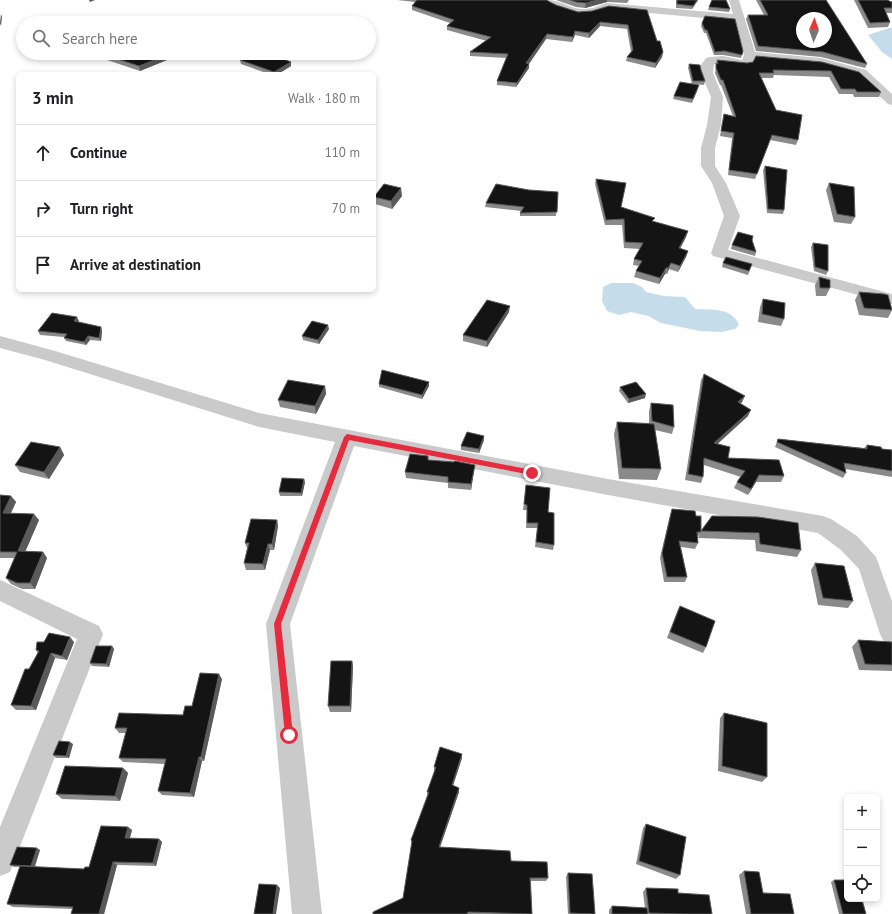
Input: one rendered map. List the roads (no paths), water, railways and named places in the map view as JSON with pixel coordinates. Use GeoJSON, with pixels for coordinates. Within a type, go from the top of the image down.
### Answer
{"type":"FeatureCollection","features":[{"type":"Feature","properties":{"kind":"street"},"geometry":{"type":"LineString","coordinates":[[734,0],[750,55],[744,64],[717,60],[710,61],[707,65],[707,73],[717,97],[714,125],[708,148],[708,166],[719,183],[732,216],[719,253],[892,299]]}},
{"type":"Feature","properties":{"kind":"street"},"geometry":{"type":"LineString","coordinates":[[552,2],[582,13],[591,13],[607,6],[739,18]]}},
{"type":"Feature","properties":{"kind":"street"},"geometry":{"type":"LineString","coordinates":[[750,55],[822,62],[862,73],[892,101]]}},
{"type":"Feature","properties":{"kind":"street"},"geometry":{"type":"LineString","coordinates":[[0,342],[64,360],[259,420],[608,487],[823,526],[849,544],[868,564],[892,634]]}},
{"type":"Feature","properties":{"kind":"street"},"geometry":{"type":"LineString","coordinates":[[307,914],[278,624],[347,437]]}},
{"type":"Feature","properties":{"kind":"street"},"geometry":{"type":"LineString","coordinates":[[0,590],[91,634],[0,862]]}},
{"type":"Feature","properties":{"kind":"water"},"geometry":{"type":"Polygon","coordinates":[[[892,28],[892,59],[882,52],[868,35],[892,28]]]}},
{"type":"Feature","properties":{"kind":"water"},"geometry":{"type":"Polygon","coordinates":[[[611,283],[633,283],[642,287],[646,292],[664,296],[685,297],[695,309],[726,312],[736,319],[739,325],[735,329],[721,332],[700,331],[661,323],[648,316],[631,312],[619,315],[607,311],[602,301],[603,287],[611,283]]]}}]}
